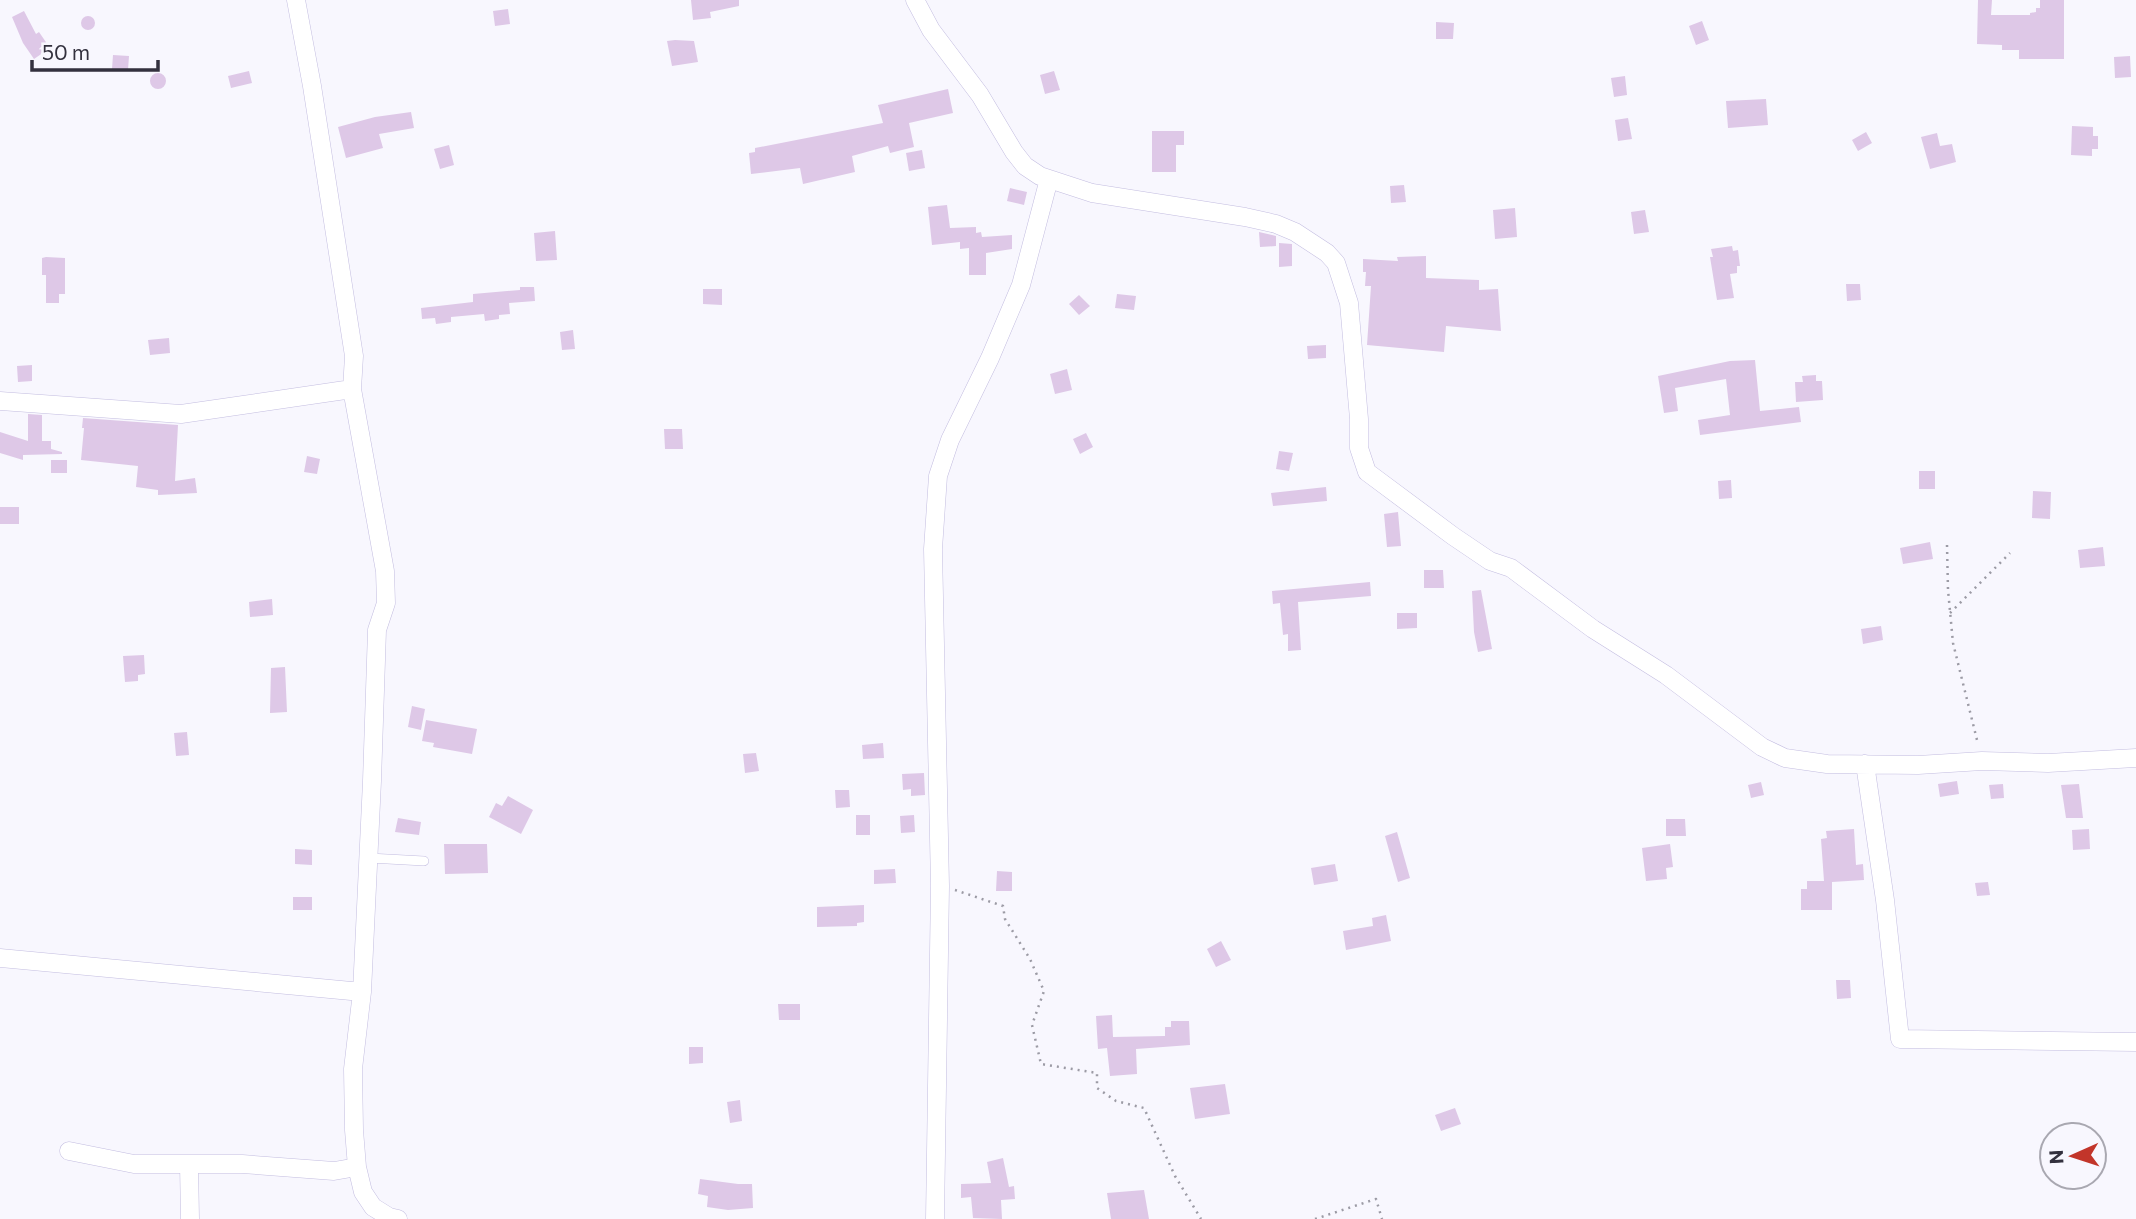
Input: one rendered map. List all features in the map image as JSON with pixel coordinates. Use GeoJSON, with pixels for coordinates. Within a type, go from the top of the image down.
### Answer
{"type":"FeatureCollection","features":[{"type":"Feature","properties":{"kind":"street"},"geometry":{"type":"LineString","coordinates":[[296,0],[354,356],[352,389],[385,571],[386,603],[377,630],[362,992],[353,1069],[357,1167],[363,1192],[373,1207],[398,1219]]}},
{"type":"Feature","properties":{"kind":"street"},"geometry":{"type":"LineString","coordinates":[[915,0],[931,30],[979,95],[1014,152],[1026,166],[1049,179],[1092,193],[1245,217],[1276,224],[1314,243],[1336,263],[1349,303],[1359,448],[1367,472],[1453,536],[1490,561],[1511,568],[1593,629],[1666,675],[1762,747],[1785,758],[1806,763],[1918,765],[1982,761],[2049,763],[2136,758]]}},
{"type":"Feature","properties":{"kind":"street"},"geometry":{"type":"LineString","coordinates":[[935,1219],[940,886],[933,549],[938,477],[950,440],[990,358],[1021,285],[1049,179]]}},
{"type":"Feature","properties":{"kind":"street"},"geometry":{"type":"LineString","coordinates":[[0,401],[181,414],[352,389]]}},
{"type":"Feature","properties":{"kind":"street"},"geometry":{"type":"LineString","coordinates":[[1865,764],[1885,900],[1900,1039],[2136,1042]]}},
{"type":"Feature","properties":{"kind":"street"},"geometry":{"type":"LineString","coordinates":[[0,958],[362,992]]}},
{"type":"Feature","properties":{"kind":"street"},"geometry":{"type":"LineString","coordinates":[[69,1151],[134,1164],[242,1164],[334,1171],[357,1167]]}},
{"type":"Feature","properties":{"kind":"street"},"geometry":{"type":"LineString","coordinates":[[189,1164],[190,1219]]}},
{"type":"Feature","properties":{"kind":"lane"},"geometry":{"type":"LineString","coordinates":[[369,858],[424,861]]}},
{"type":"Feature","properties":{"kind":"path"},"geometry":{"type":"LineString","coordinates":[[1947,545],[1953,643],[1982,761]]}},
{"type":"Feature","properties":{"kind":"path"},"geometry":{"type":"LineString","coordinates":[[1950,613],[2010,553]]}},
{"type":"Feature","properties":{"kind":"path"},"geometry":{"type":"LineString","coordinates":[[940,886],[1003,906],[1005,919],[1030,959],[1044,991],[1032,1025],[1041,1064],[1097,1073],[1097,1088],[1116,1101],[1144,1108],[1175,1176],[1201,1219]]}},
{"type":"Feature","properties":{"kind":"path"},"geometry":{"type":"LineString","coordinates":[[1315,1219],[1376,1199],[1382,1219]]}},
{"type":"Feature","properties":{"kind":"building"},"geometry":{"type":"Polygon","coordinates":[[[691,0],[739,0],[739,6],[710,12],[711,18],[693,20],[691,0]]]}},
{"type":"Feature","properties":{"kind":"building"},"geometry":{"type":"Polygon","coordinates":[[[1978,0],[1992,0],[1991,15],[2030,15],[2036,12],[2036,8],[2040,8],[2040,0],[2064,0],[2064,59],[2019,59],[2019,50],[2002,50],[2002,45],[1977,44],[1978,0]]]}},
{"type":"Feature","properties":{"kind":"building"},"geometry":{"type":"Polygon","coordinates":[[[508,9],[510,24],[495,26],[493,11],[508,9]]]}},
{"type":"Feature","properties":{"kind":"building"},"geometry":{"type":"Polygon","coordinates":[[[24,11],[36,34],[39,32],[50,48],[34,59],[23,43],[12,17],[24,11]]]}},
{"type":"Feature","properties":{"kind":"building"},"geometry":{"type":"Polygon","coordinates":[[[88,16],[93,18],[93,28],[88,30],[83,28],[81,23],[83,18],[88,16]]]}},
{"type":"Feature","properties":{"kind":"building"},"geometry":{"type":"Polygon","coordinates":[[[1702,21],[1709,40],[1696,45],[1689,26],[1702,21]]]}},
{"type":"Feature","properties":{"kind":"building"},"geometry":{"type":"Polygon","coordinates":[[[1436,22],[1454,23],[1453,39],[1436,39],[1436,22]]]}},
{"type":"Feature","properties":{"kind":"building"},"geometry":{"type":"Polygon","coordinates":[[[667,41],[694,41],[698,62],[672,66],[667,41]]]}},
{"type":"Feature","properties":{"kind":"building"},"geometry":{"type":"Polygon","coordinates":[[[113,55],[129,56],[128,70],[112,69],[113,55]]]}},
{"type":"Feature","properties":{"kind":"building"},"geometry":{"type":"Polygon","coordinates":[[[2130,56],[2131,77],[2115,78],[2114,57],[2130,56]]]}},
{"type":"Feature","properties":{"kind":"building"},"geometry":{"type":"Polygon","coordinates":[[[249,71],[252,83],[231,88],[228,76],[249,71]]]}},
{"type":"Feature","properties":{"kind":"building"},"geometry":{"type":"Polygon","coordinates":[[[1054,71],[1060,90],[1045,94],[1040,75],[1054,71]]]}},
{"type":"Feature","properties":{"kind":"building"},"geometry":{"type":"Polygon","coordinates":[[[158,73],[166,81],[158,89],[150,81],[158,73]]]}},
{"type":"Feature","properties":{"kind":"building"},"geometry":{"type":"Polygon","coordinates":[[[1625,76],[1627,95],[1614,97],[1611,78],[1625,76]]]}},
{"type":"Feature","properties":{"kind":"building"},"geometry":{"type":"Polygon","coordinates":[[[948,89],[953,113],[909,123],[914,147],[890,153],[888,146],[852,156],[855,172],[803,184],[800,168],[751,174],[749,153],[755,152],[755,148],[883,123],[878,105],[948,89]]]}},
{"type":"Feature","properties":{"kind":"building"},"geometry":{"type":"Polygon","coordinates":[[[1766,99],[1768,125],[1728,128],[1726,101],[1766,99]]]}},
{"type":"Feature","properties":{"kind":"building"},"geometry":{"type":"Polygon","coordinates":[[[411,112],[414,128],[379,134],[383,148],[346,158],[338,127],[375,117],[411,112]]]}},
{"type":"Feature","properties":{"kind":"building"},"geometry":{"type":"Polygon","coordinates":[[[1628,118],[1632,139],[1618,141],[1615,120],[1628,118]]]}},
{"type":"Feature","properties":{"kind":"building"},"geometry":{"type":"Polygon","coordinates":[[[2072,126],[2093,127],[2093,136],[2098,136],[2098,149],[2092,149],[2092,156],[2071,155],[2072,126]]]}},
{"type":"Feature","properties":{"kind":"building"},"geometry":{"type":"Polygon","coordinates":[[[1152,131],[1184,131],[1184,145],[1176,145],[1176,172],[1152,172],[1152,131]]]}},
{"type":"Feature","properties":{"kind":"building"},"geometry":{"type":"Polygon","coordinates":[[[1866,132],[1872,143],[1858,151],[1852,140],[1866,132]]]}},
{"type":"Feature","properties":{"kind":"building"},"geometry":{"type":"Polygon","coordinates":[[[1937,133],[1940,146],[1952,144],[1956,162],[1930,169],[1921,137],[1937,133]]]}},
{"type":"Feature","properties":{"kind":"building"},"geometry":{"type":"Polygon","coordinates":[[[449,145],[454,165],[440,169],[434,149],[449,145]]]}},
{"type":"Feature","properties":{"kind":"building"},"geometry":{"type":"Polygon","coordinates":[[[922,150],[925,168],[909,171],[906,153],[922,150]]]}},
{"type":"Feature","properties":{"kind":"building"},"geometry":{"type":"Polygon","coordinates":[[[1404,185],[1406,202],[1391,203],[1390,186],[1404,185]]]}},
{"type":"Feature","properties":{"kind":"building"},"geometry":{"type":"Polygon","coordinates":[[[1010,188],[1027,192],[1024,205],[1007,201],[1010,188]]]}},
{"type":"Feature","properties":{"kind":"building"},"geometry":{"type":"Polygon","coordinates":[[[947,205],[950,228],[976,227],[976,233],[981,232],[982,237],[1012,235],[1012,249],[986,253],[986,275],[969,275],[969,248],[960,249],[960,242],[932,245],[928,207],[947,205]]]}},
{"type":"Feature","properties":{"kind":"building"},"geometry":{"type":"Polygon","coordinates":[[[1515,208],[1517,237],[1495,239],[1493,210],[1515,208]]]}},
{"type":"Feature","properties":{"kind":"building"},"geometry":{"type":"Polygon","coordinates":[[[1645,210],[1649,232],[1634,234],[1631,212],[1645,210]]]}},
{"type":"Feature","properties":{"kind":"building"},"geometry":{"type":"Polygon","coordinates":[[[555,231],[557,260],[536,261],[534,233],[555,231]]]}},
{"type":"Feature","properties":{"kind":"building"},"geometry":{"type":"Polygon","coordinates":[[[1259,232],[1276,236],[1276,246],[1260,247],[1259,232]]]}},
{"type":"Feature","properties":{"kind":"building"},"geometry":{"type":"Polygon","coordinates":[[[1279,243],[1292,244],[1292,266],[1279,267],[1279,243]]]}},
{"type":"Feature","properties":{"kind":"building"},"geometry":{"type":"Polygon","coordinates":[[[1732,246],[1733,251],[1738,250],[1740,266],[1737,266],[1737,273],[1730,274],[1734,298],[1717,300],[1711,249],[1732,246]]]}},
{"type":"Feature","properties":{"kind":"building"},"geometry":{"type":"Polygon","coordinates":[[[1426,256],[1426,278],[1479,280],[1479,290],[1498,289],[1501,331],[1446,326],[1444,352],[1367,345],[1371,286],[1365,286],[1363,259],[1398,261],[1397,257],[1426,256]]]}},
{"type":"Feature","properties":{"kind":"building"},"geometry":{"type":"Polygon","coordinates":[[[42,258],[65,258],[65,294],[59,294],[59,303],[46,303],[46,275],[42,275],[42,258]]]}},
{"type":"Feature","properties":{"kind":"building"},"geometry":{"type":"Polygon","coordinates":[[[1846,284],[1860,284],[1861,300],[1847,301],[1846,284]]]}},
{"type":"Feature","properties":{"kind":"building"},"geometry":{"type":"Polygon","coordinates":[[[520,287],[534,287],[535,301],[509,303],[510,314],[499,315],[499,319],[485,321],[484,314],[451,317],[451,322],[436,324],[435,318],[422,319],[421,308],[473,302],[473,294],[520,290],[520,287]]]}},
{"type":"Feature","properties":{"kind":"building"},"geometry":{"type":"Polygon","coordinates":[[[703,289],[722,289],[722,305],[703,304],[703,289]]]}},
{"type":"Feature","properties":{"kind":"building"},"geometry":{"type":"Polygon","coordinates":[[[1117,294],[1136,296],[1134,310],[1115,308],[1117,294]]]}},
{"type":"Feature","properties":{"kind":"building"},"geometry":{"type":"Polygon","coordinates":[[[1079,295],[1090,306],[1079,315],[1069,304],[1079,295]]]}},
{"type":"Feature","properties":{"kind":"building"},"geometry":{"type":"Polygon","coordinates":[[[573,330],[575,349],[562,350],[560,332],[573,330]]]}},
{"type":"Feature","properties":{"kind":"building"},"geometry":{"type":"Polygon","coordinates":[[[169,338],[170,353],[150,355],[148,340],[169,338]]]}},
{"type":"Feature","properties":{"kind":"building"},"geometry":{"type":"Polygon","coordinates":[[[1326,345],[1326,358],[1308,359],[1307,346],[1326,345]]]}},
{"type":"Feature","properties":{"kind":"building"},"geometry":{"type":"Polygon","coordinates":[[[1755,360],[1760,411],[1799,407],[1801,422],[1700,435],[1698,420],[1730,415],[1726,379],[1675,388],[1678,411],[1664,413],[1658,376],[1730,361],[1755,360]]]}},
{"type":"Feature","properties":{"kind":"building"},"geometry":{"type":"Polygon","coordinates":[[[32,365],[32,381],[18,382],[17,366],[32,365]]]}},
{"type":"Feature","properties":{"kind":"building"},"geometry":{"type":"Polygon","coordinates":[[[1067,369],[1072,390],[1055,394],[1050,374],[1067,369]]]}},
{"type":"Feature","properties":{"kind":"building"},"geometry":{"type":"Polygon","coordinates":[[[1816,375],[1816,381],[1822,381],[1823,400],[1796,402],[1795,382],[1803,382],[1802,376],[1816,375]]]}},
{"type":"Feature","properties":{"kind":"building"},"geometry":{"type":"Polygon","coordinates":[[[28,414],[42,415],[42,441],[51,441],[51,449],[62,454],[23,455],[23,460],[0,453],[0,432],[28,441],[28,414]]]}},
{"type":"Feature","properties":{"kind":"building"},"geometry":{"type":"Polygon","coordinates":[[[83,418],[178,425],[175,481],[195,478],[197,493],[158,495],[158,490],[136,487],[138,466],[81,460],[83,418]]]}},
{"type":"Feature","properties":{"kind":"building"},"geometry":{"type":"Polygon","coordinates":[[[664,429],[682,429],[683,449],[665,449],[664,429]]]}},
{"type":"Feature","properties":{"kind":"building"},"geometry":{"type":"Polygon","coordinates":[[[1086,433],[1093,447],[1080,454],[1073,439],[1086,433]]]}},
{"type":"Feature","properties":{"kind":"building"},"geometry":{"type":"Polygon","coordinates":[[[1279,451],[1293,453],[1289,471],[1276,469],[1279,451]]]}},
{"type":"Feature","properties":{"kind":"building"},"geometry":{"type":"Polygon","coordinates":[[[307,456],[320,459],[317,474],[304,472],[307,456]]]}},
{"type":"Feature","properties":{"kind":"building"},"geometry":{"type":"Polygon","coordinates":[[[51,460],[67,460],[67,473],[51,473],[51,460]]]}},
{"type":"Feature","properties":{"kind":"building"},"geometry":{"type":"Polygon","coordinates":[[[1919,471],[1935,471],[1935,489],[1919,489],[1919,471]]]}},
{"type":"Feature","properties":{"kind":"building"},"geometry":{"type":"Polygon","coordinates":[[[1731,480],[1732,498],[1719,499],[1718,481],[1731,480]]]}},
{"type":"Feature","properties":{"kind":"building"},"geometry":{"type":"Polygon","coordinates":[[[1326,487],[1327,501],[1273,506],[1271,493],[1326,487]]]}},
{"type":"Feature","properties":{"kind":"building"},"geometry":{"type":"Polygon","coordinates":[[[2033,491],[2051,492],[2050,519],[2032,518],[2033,491]]]}},
{"type":"Feature","properties":{"kind":"building"},"geometry":{"type":"Polygon","coordinates":[[[0,507],[19,507],[19,524],[0,524],[0,507]]]}},
{"type":"Feature","properties":{"kind":"building"},"geometry":{"type":"Polygon","coordinates":[[[1398,512],[1401,546],[1387,547],[1384,514],[1398,512]]]}},
{"type":"Feature","properties":{"kind":"building"},"geometry":{"type":"Polygon","coordinates":[[[1930,542],[1933,559],[1903,564],[1900,548],[1930,542]]]}},
{"type":"Feature","properties":{"kind":"building"},"geometry":{"type":"Polygon","coordinates":[[[2103,547],[2105,566],[2080,568],[2078,550],[2103,547]]]}},
{"type":"Feature","properties":{"kind":"building"},"geometry":{"type":"Polygon","coordinates":[[[1424,570],[1443,570],[1444,588],[1424,588],[1424,570]]]}},
{"type":"Feature","properties":{"kind":"building"},"geometry":{"type":"Polygon","coordinates":[[[1370,582],[1371,596],[1298,602],[1301,650],[1288,651],[1288,634],[1283,635],[1280,603],[1273,604],[1272,591],[1370,582]]]}},
{"type":"Feature","properties":{"kind":"building"},"geometry":{"type":"Polygon","coordinates":[[[1481,590],[1492,649],[1478,652],[1472,591],[1481,590]]]}},
{"type":"Feature","properties":{"kind":"building"},"geometry":{"type":"Polygon","coordinates":[[[272,599],[273,615],[250,617],[249,602],[272,599]]]}},
{"type":"Feature","properties":{"kind":"building"},"geometry":{"type":"Polygon","coordinates":[[[1397,613],[1417,613],[1417,628],[1397,629],[1397,613]]]}},
{"type":"Feature","properties":{"kind":"building"},"geometry":{"type":"Polygon","coordinates":[[[1881,626],[1883,640],[1863,644],[1861,629],[1881,626]]]}},
{"type":"Feature","properties":{"kind":"building"},"geometry":{"type":"Polygon","coordinates":[[[144,655],[145,674],[138,675],[138,681],[125,682],[123,656],[144,655]]]}},
{"type":"Feature","properties":{"kind":"building"},"geometry":{"type":"Polygon","coordinates":[[[285,667],[287,712],[270,713],[271,668],[285,667]]]}},
{"type":"Feature","properties":{"kind":"building"},"geometry":{"type":"Polygon","coordinates":[[[412,706],[425,709],[421,730],[408,727],[412,706]]]}},
{"type":"Feature","properties":{"kind":"building"},"geometry":{"type":"Polygon","coordinates":[[[426,720],[477,729],[472,754],[433,747],[434,743],[422,741],[426,720]]]}},
{"type":"Feature","properties":{"kind":"building"},"geometry":{"type":"Polygon","coordinates":[[[187,732],[189,755],[176,756],[174,733],[187,732]]]}},
{"type":"Feature","properties":{"kind":"building"},"geometry":{"type":"Polygon","coordinates":[[[883,743],[884,758],[863,759],[862,745],[883,743]]]}},
{"type":"Feature","properties":{"kind":"building"},"geometry":{"type":"Polygon","coordinates":[[[756,753],[759,771],[745,773],[743,754],[756,753]]]}},
{"type":"Feature","properties":{"kind":"building"},"geometry":{"type":"Polygon","coordinates":[[[924,773],[925,795],[911,796],[911,789],[903,790],[902,774],[924,773]]]}},
{"type":"Feature","properties":{"kind":"building"},"geometry":{"type":"Polygon","coordinates":[[[1957,781],[1959,794],[1940,797],[1938,784],[1957,781]]]}},
{"type":"Feature","properties":{"kind":"building"},"geometry":{"type":"Polygon","coordinates":[[[1761,782],[1764,795],[1751,798],[1748,785],[1761,782]]]}},
{"type":"Feature","properties":{"kind":"building"},"geometry":{"type":"Polygon","coordinates":[[[2003,784],[2004,798],[1991,799],[1989,785],[2003,784]]]}},
{"type":"Feature","properties":{"kind":"building"},"geometry":{"type":"Polygon","coordinates":[[[2079,784],[2083,818],[2066,818],[2061,785],[2079,784]]]}},
{"type":"Feature","properties":{"kind":"building"},"geometry":{"type":"Polygon","coordinates":[[[835,790],[849,790],[850,807],[836,808],[835,790]]]}},
{"type":"Feature","properties":{"kind":"building"},"geometry":{"type":"Polygon","coordinates":[[[508,796],[533,810],[521,834],[489,817],[496,803],[502,806],[508,796]]]}},
{"type":"Feature","properties":{"kind":"building"},"geometry":{"type":"Polygon","coordinates":[[[856,815],[870,815],[870,835],[856,835],[856,815]]]}},
{"type":"Feature","properties":{"kind":"building"},"geometry":{"type":"Polygon","coordinates":[[[914,815],[915,832],[901,833],[900,816],[914,815]]]}},
{"type":"Feature","properties":{"kind":"building"},"geometry":{"type":"Polygon","coordinates":[[[398,818],[421,822],[419,835],[395,832],[398,818]]]}},
{"type":"Feature","properties":{"kind":"building"},"geometry":{"type":"Polygon","coordinates":[[[1666,819],[1685,819],[1686,836],[1666,836],[1666,819]]]}},
{"type":"Feature","properties":{"kind":"building"},"geometry":{"type":"Polygon","coordinates":[[[1854,829],[1856,865],[1863,864],[1864,880],[1832,882],[1832,910],[1801,910],[1801,889],[1807,889],[1807,881],[1824,881],[1821,839],[1827,838],[1826,831],[1854,829]]]}},
{"type":"Feature","properties":{"kind":"building"},"geometry":{"type":"Polygon","coordinates":[[[2089,829],[2090,849],[2073,850],[2072,830],[2089,829]]]}},
{"type":"Feature","properties":{"kind":"building"},"geometry":{"type":"Polygon","coordinates":[[[1397,832],[1410,878],[1398,882],[1385,836],[1397,832]]]}},
{"type":"Feature","properties":{"kind":"building"},"geometry":{"type":"Polygon","coordinates":[[[444,844],[487,844],[488,873],[445,874],[444,844]]]}},
{"type":"Feature","properties":{"kind":"building"},"geometry":{"type":"Polygon","coordinates":[[[1670,844],[1673,867],[1666,868],[1667,879],[1646,881],[1642,848],[1670,844]]]}},
{"type":"Feature","properties":{"kind":"building"},"geometry":{"type":"Polygon","coordinates":[[[295,849],[312,850],[312,865],[295,864],[295,849]]]}},
{"type":"Feature","properties":{"kind":"building"},"geometry":{"type":"Polygon","coordinates":[[[1335,864],[1338,881],[1314,885],[1311,868],[1335,864]]]}},
{"type":"Feature","properties":{"kind":"building"},"geometry":{"type":"Polygon","coordinates":[[[895,869],[896,883],[874,884],[874,870],[895,869]]]}},
{"type":"Feature","properties":{"kind":"building"},"geometry":{"type":"Polygon","coordinates":[[[997,871],[1012,872],[1012,891],[996,891],[997,871]]]}},
{"type":"Feature","properties":{"kind":"building"},"geometry":{"type":"Polygon","coordinates":[[[1988,882],[1990,895],[1977,896],[1975,883],[1988,882]]]}},
{"type":"Feature","properties":{"kind":"building"},"geometry":{"type":"Polygon","coordinates":[[[293,897],[312,897],[312,910],[293,910],[293,897]]]}},
{"type":"Feature","properties":{"kind":"building"},"geometry":{"type":"Polygon","coordinates":[[[864,905],[864,922],[857,923],[857,926],[817,927],[817,907],[864,905]]]}},
{"type":"Feature","properties":{"kind":"building"},"geometry":{"type":"Polygon","coordinates":[[[1386,915],[1391,941],[1346,950],[1343,931],[1373,926],[1372,918],[1386,915]]]}},
{"type":"Feature","properties":{"kind":"building"},"geometry":{"type":"Polygon","coordinates":[[[1221,941],[1231,960],[1216,967],[1207,949],[1221,941]]]}},
{"type":"Feature","properties":{"kind":"building"},"geometry":{"type":"Polygon","coordinates":[[[1836,980],[1850,980],[1851,998],[1837,999],[1836,980]]]}},
{"type":"Feature","properties":{"kind":"building"},"geometry":{"type":"Polygon","coordinates":[[[778,1004],[800,1004],[800,1020],[779,1020],[778,1004]]]}},
{"type":"Feature","properties":{"kind":"building"},"geometry":{"type":"Polygon","coordinates":[[[1112,1015],[1113,1037],[1165,1036],[1165,1027],[1171,1027],[1171,1021],[1189,1021],[1190,1045],[1136,1049],[1137,1074],[1110,1076],[1107,1048],[1098,1049],[1096,1016],[1112,1015]]]}},
{"type":"Feature","properties":{"kind":"building"},"geometry":{"type":"Polygon","coordinates":[[[689,1047],[703,1047],[703,1063],[689,1064],[689,1047]]]}},
{"type":"Feature","properties":{"kind":"building"},"geometry":{"type":"Polygon","coordinates":[[[1225,1084],[1230,1114],[1195,1119],[1190,1088],[1225,1084]]]}},
{"type":"Feature","properties":{"kind":"building"},"geometry":{"type":"Polygon","coordinates":[[[740,1100],[742,1121],[730,1123],[727,1102],[740,1100]]]}},
{"type":"Feature","properties":{"kind":"building"},"geometry":{"type":"Polygon","coordinates":[[[1455,1108],[1461,1124],[1441,1131],[1435,1115],[1455,1108]]]}},
{"type":"Feature","properties":{"kind":"building"},"geometry":{"type":"Polygon","coordinates":[[[1003,1158],[1009,1187],[1014,1186],[1015,1199],[1001,1200],[1002,1219],[973,1218],[971,1197],[961,1198],[961,1184],[991,1183],[987,1162],[1003,1158]]]}},
{"type":"Feature","properties":{"kind":"building"},"geometry":{"type":"Polygon","coordinates":[[[700,1179],[752,1184],[753,1208],[728,1210],[707,1207],[708,1196],[698,1194],[700,1179]]]}},
{"type":"Feature","properties":{"kind":"building"},"geometry":{"type":"Polygon","coordinates":[[[1144,1190],[1149,1219],[1111,1219],[1107,1193],[1144,1190]]]}}]}
